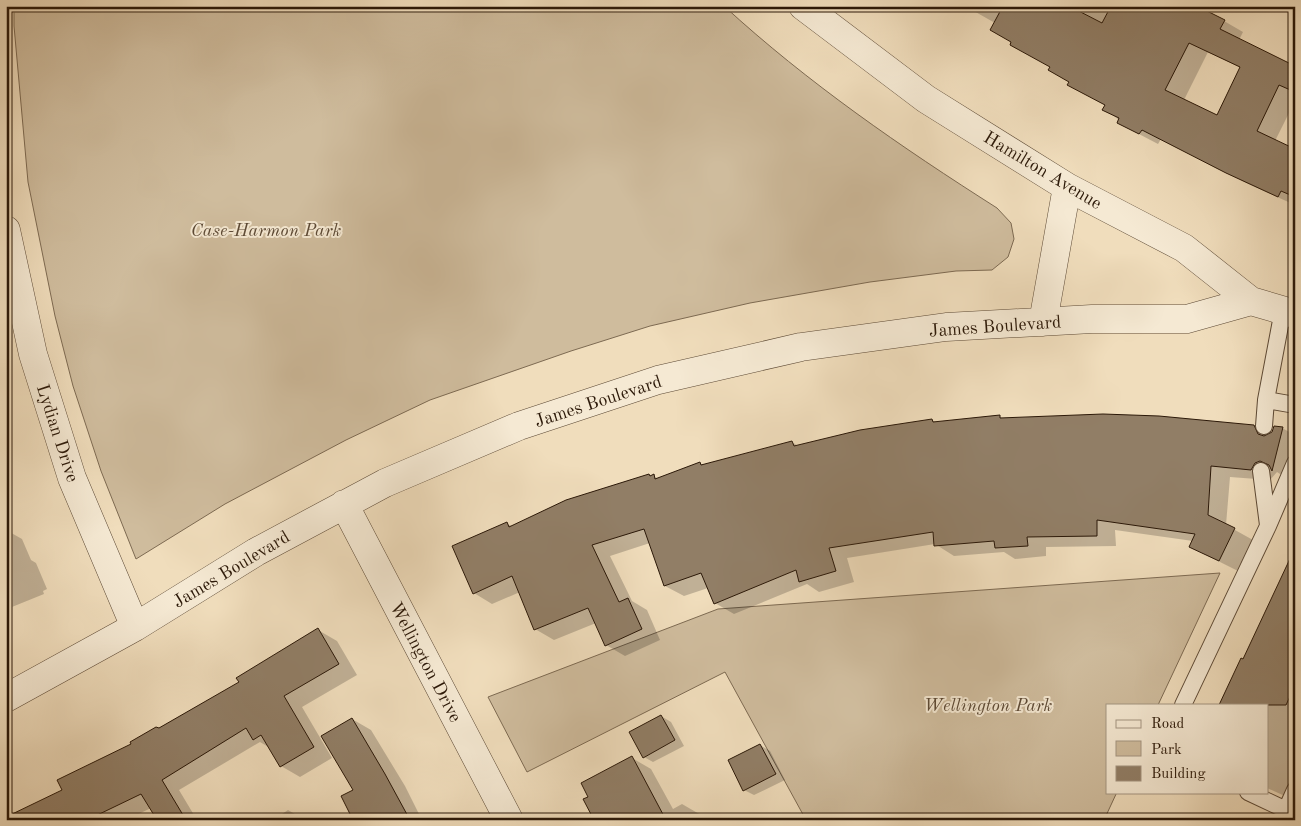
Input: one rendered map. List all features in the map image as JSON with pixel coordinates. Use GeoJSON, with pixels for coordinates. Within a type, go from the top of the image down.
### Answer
{"type":"FeatureCollection","features":[{"type":"Feature","properties":{"kind":"street","name":"Hamilton Avenue"},"geometry":{"type":"LineString","coordinates":[[803,6],[926,99],[1067,187],[1184,248],[1251,301],[1289,312]]}},
{"type":"Feature","properties":{"kind":"street"},"geometry":{"type":"LineString","coordinates":[[1043,322],[1067,187]]}},
{"type":"Feature","properties":{"kind":"street","name":"Lydian Drive"},"geometry":{"type":"LineString","coordinates":[[6,230],[33,354],[72,478],[135,627]]}},
{"type":"Feature","properties":{"kind":"street","name":"James Boulevard"},"geometry":{"type":"LineString","coordinates":[[6,698],[135,627],[256,552],[385,483],[519,426],[658,380],[801,348],[946,327],[1043,322],[1187,319],[1251,301]]}},
{"type":"Feature","properties":{"kind":"street","name":"Wellington Drive"},"geometry":{"type":"LineString","coordinates":[[344,504],[509,820]]}},
{"type":"Feature","properties":{"kind":"lane"},"geometry":{"type":"LineString","coordinates":[[1264,426],[1266,400],[1289,312]]}},
{"type":"Feature","properties":{"kind":"lane"},"geometry":{"type":"LineString","coordinates":[[1266,400],[1295,405]]}},
{"type":"Feature","properties":{"kind":"lane"},"geometry":{"type":"LineString","coordinates":[[1182,704],[1268,526],[1295,463]]}},
{"type":"Feature","properties":{"kind":"lane"},"geometry":{"type":"LineString","coordinates":[[1261,471],[1268,526]]}},
{"type":"Feature","properties":{"kind":"lane"},"geometry":{"type":"LineString","coordinates":[[1252,794],[1290,812],[1295,790]]}},
{"type":"Feature","properties":{"kind":"green space","name":"Case-Harmon Park"},"geometry":{"type":"Polygon","coordinates":[[[14,6],[724,6],[822,88],[926,162],[997,208],[1011,223],[1014,239],[1008,257],[992,270],[956,271],[870,282],[750,303],[650,326],[430,400],[346,440],[225,504],[136,559],[101,471],[73,386],[55,316],[28,182],[14,26],[14,6]]]}},
{"type":"Feature","properties":{"kind":"green space","name":"Wellington Park"},"geometry":{"type":"Polygon","coordinates":[[[1220,573],[1158,704],[1106,704],[1106,794],[1116,794],[1104,820],[806,820],[725,672],[527,772],[488,697],[718,609],[1220,573]]]}},
{"type":"Feature","properties":{"kind":"building"},"geometry":{"type":"Polygon","coordinates":[[[1003,6],[1069,6],[1102,23],[1111,6],[1197,6],[1225,20],[1220,29],[1295,66],[1295,92],[1279,85],[1257,131],[1295,149],[1295,197],[1281,191],[1278,197],[1142,130],[1139,134],[1117,123],[1119,118],[1102,110],[1105,105],[1067,85],[1069,82],[1048,70],[1050,67],[1010,45],[1011,42],[990,30],[1003,6]],[[1189,43],[1165,90],[1217,115],[1240,67],[1189,43]]]}},
{"type":"Feature","properties":{"kind":"building"},"geometry":{"type":"Polygon","coordinates":[[[1103,414],[1159,416],[1254,425],[1258,434],[1264,436],[1272,432],[1274,426],[1283,427],[1272,471],[1269,465],[1260,461],[1255,463],[1251,470],[1211,466],[1208,515],[1235,528],[1219,561],[1189,547],[1195,534],[1097,520],[1097,536],[1027,537],[1028,546],[995,548],[994,541],[934,546],[933,532],[829,548],[836,571],[799,582],[796,570],[714,604],[701,573],[664,586],[644,529],[592,545],[619,602],[628,598],[642,629],[605,646],[588,608],[534,630],[512,576],[473,594],[452,546],[507,522],[509,527],[566,500],[649,474],[650,476],[654,474],[655,479],[700,462],[701,465],[792,441],[794,446],[860,430],[932,419],[933,422],[1000,415],[1000,418],[1103,414]]]}},
{"type":"Feature","properties":{"kind":"building"},"geometry":{"type":"Polygon","coordinates":[[[1295,548],[1295,686],[1286,705],[1219,704],[1241,658],[1243,659],[1295,548]]]}},
{"type":"Feature","properties":{"kind":"building"},"geometry":{"type":"Polygon","coordinates":[[[318,628],[339,664],[284,696],[314,747],[280,767],[261,735],[253,740],[246,728],[162,780],[186,820],[157,820],[141,794],[87,820],[6,820],[6,817],[62,790],[57,780],[131,744],[130,742],[156,727],[159,728],[239,682],[236,678],[318,628]]]}},
{"type":"Feature","properties":{"kind":"building"},"geometry":{"type":"Polygon","coordinates":[[[661,715],[675,740],[643,758],[629,732],[661,715]]]}},
{"type":"Feature","properties":{"kind":"building"},"geometry":{"type":"Polygon","coordinates":[[[352,718],[410,820],[353,820],[341,796],[353,790],[321,736],[352,718]]]}},
{"type":"Feature","properties":{"kind":"building"},"geometry":{"type":"Polygon","coordinates":[[[760,744],[776,774],[743,791],[728,760],[760,744]]]}},
{"type":"Feature","properties":{"kind":"building"},"geometry":{"type":"Polygon","coordinates":[[[632,756],[666,820],[594,820],[583,799],[588,797],[581,783],[632,756]]]}}]}
